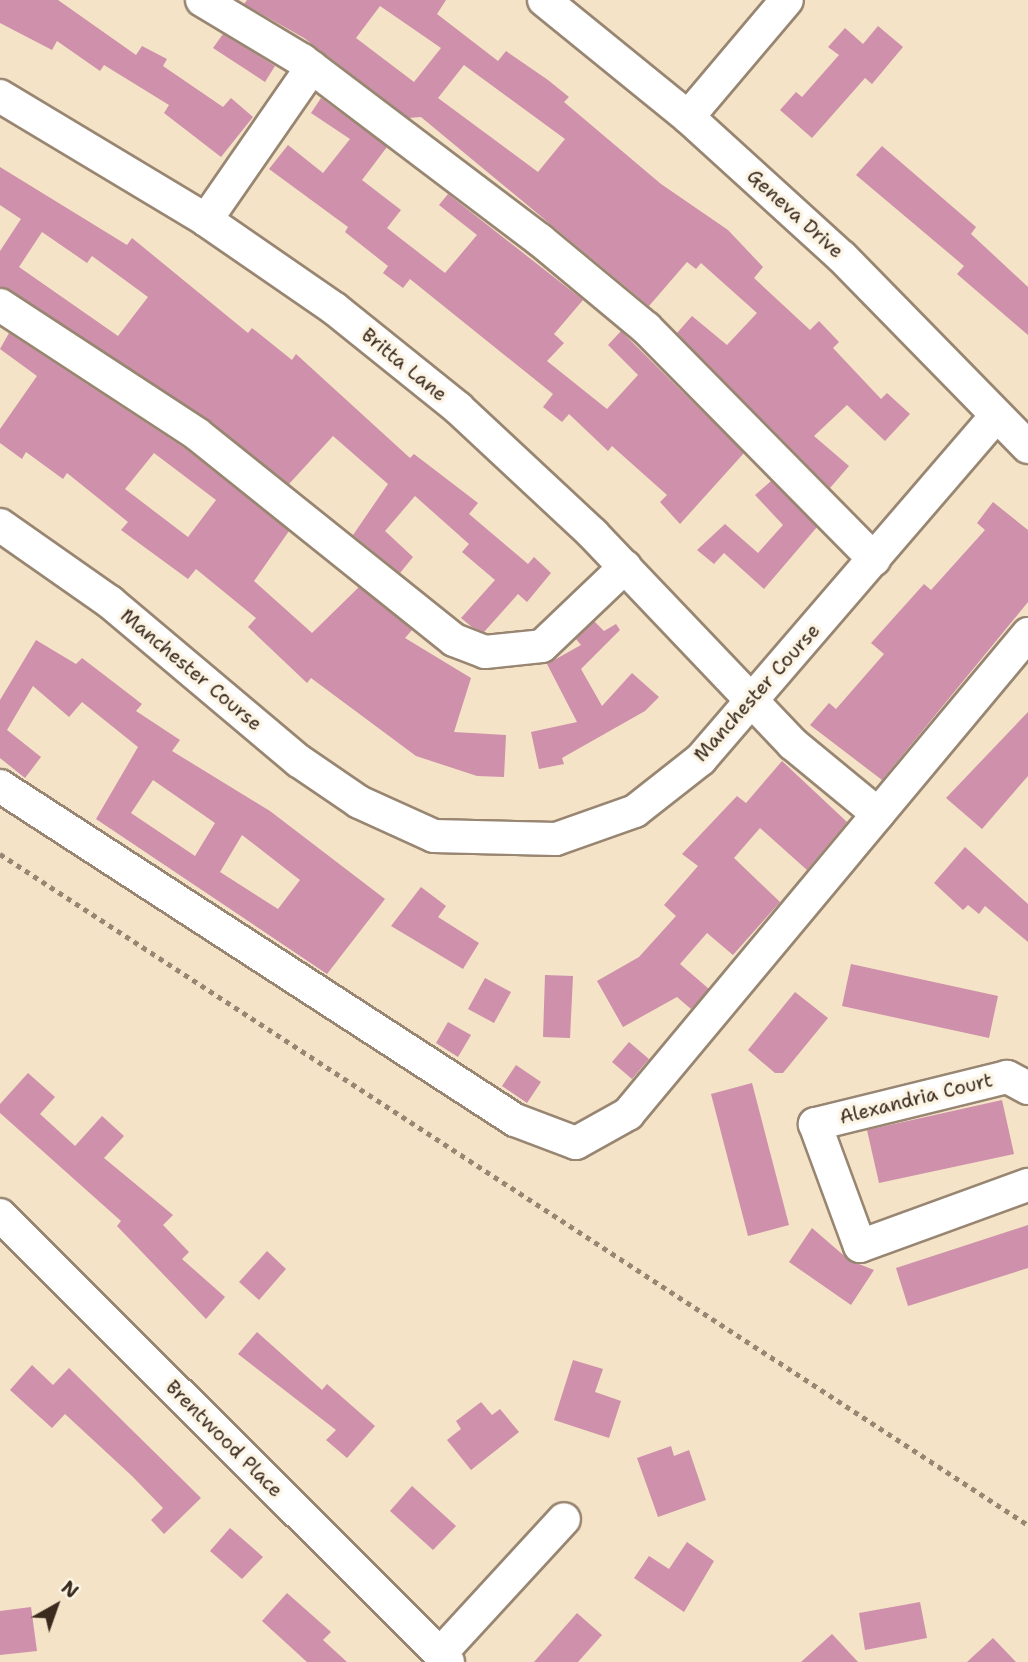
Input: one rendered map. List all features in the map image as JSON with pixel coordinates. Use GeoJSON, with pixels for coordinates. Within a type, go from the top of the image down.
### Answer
{"type":"FeatureCollection","features":[{"type":"Feature","properties":{"kind":"street"},"geometry":{"type":"LineString","coordinates":[[202,0],[312,67],[646,328],[874,559]]}},
{"type":"Feature","properties":{"kind":"street","name":"Geneva Drive"},"geometry":{"type":"LineString","coordinates":[[544,0],[688,117],[842,257],[1028,447]]}},
{"type":"Feature","properties":{"kind":"street"},"geometry":{"type":"LineString","coordinates":[[688,117],[787,0]]}},
{"type":"Feature","properties":{"kind":"street"},"geometry":{"type":"LineString","coordinates":[[206,220],[312,67]]}},
{"type":"Feature","properties":{"kind":"street","name":"Britta Lane"},"geometry":{"type":"LineString","coordinates":[[0,96],[206,220],[335,309],[458,408],[625,568],[755,700],[793,744],[878,814]]}},
{"type":"Feature","properties":{"kind":"street"},"geometry":{"type":"LineString","coordinates":[[0,305],[197,435],[454,640],[485,652],[542,646],[625,568]]}},
{"type":"Feature","properties":{"kind":"street","name":"Manchester Course"},"geometry":{"type":"LineString","coordinates":[[4,537],[110,602],[299,761],[359,802],[434,836],[556,839],[635,811],[701,759],[755,700],[996,416]]}},
{"type":"Feature","properties":{"kind":"street"},"geometry":{"type":"LineString","coordinates":[[0,786],[515,1120],[576,1143],[628,1114],[1028,634]]}},
{"type":"Feature","properties":{"kind":"street","name":"Alexandria Court"},"geometry":{"type":"LineString","coordinates":[[1028,1088],[1007,1077],[815,1124],[860,1246],[1028,1185]]}},
{"type":"Feature","properties":{"kind":"street","name":"Brentwood Place"},"geometry":{"type":"LineString","coordinates":[[0,1215],[444,1658]]}},
{"type":"Feature","properties":{"kind":"street"},"geometry":{"type":"LineString","coordinates":[[444,1658],[564,1519]]}},
{"type":"Feature","properties":{"kind":"path"},"geometry":{"type":"LineString","coordinates":[[0,854],[1028,1525]]}},
{"type":"Feature","properties":{"kind":"building"},"geometry":{"type":"Polygon","coordinates":[[[0,0],[58,0],[136,55],[142,46],[167,59],[163,66],[223,107],[231,98],[253,117],[221,157],[164,113],[169,105],[104,65],[100,71],[57,41],[52,50],[0,23],[0,0]]]}},
{"type":"Feature","properties":{"kind":"building"},"geometry":{"type":"Polygon","coordinates":[[[247,0],[446,0],[437,14],[498,61],[506,51],[548,80],[569,97],[564,102],[661,184],[728,230],[763,267],[754,278],[810,330],[819,321],[839,342],[833,348],[881,399],[887,393],[910,414],[885,441],[847,405],[814,436],[849,466],[830,488],[677,333],[692,316],[727,345],[757,313],[701,263],[696,269],[687,262],[649,306],[421,117],[409,118],[304,38],[244,4],[247,0]],[[380,6],[356,38],[414,82],[441,48],[380,6]],[[464,65],[438,98],[538,172],[565,139],[464,65]]]}},
{"type":"Feature","properties":{"kind":"building"},"geometry":{"type":"Polygon","coordinates":[[[878,26],[903,47],[872,84],[865,78],[812,138],[780,110],[796,92],[802,97],[839,55],[828,47],[845,28],[863,44],[878,26]]]}},
{"type":"Feature","properties":{"kind":"building"},"geometry":{"type":"Polygon","coordinates":[[[223,34],[275,66],[265,82],[213,48],[223,34]]]}},
{"type":"Feature","properties":{"kind":"building"},"geometry":{"type":"Polygon","coordinates":[[[321,98],[387,147],[362,180],[401,210],[387,228],[445,273],[477,235],[439,205],[448,194],[583,300],[554,334],[564,343],[547,361],[607,409],[638,375],[608,345],[621,331],[744,453],[680,524],[660,502],[667,495],[612,446],[608,451],[569,414],[562,422],[543,407],[553,394],[410,279],[403,288],[383,273],[388,266],[345,232],[348,227],[269,169],[288,145],[323,173],[350,139],[311,113],[321,98]]]}},
{"type":"Feature","properties":{"kind":"building"},"geometry":{"type":"Polygon","coordinates":[[[882,146],[976,227],[971,234],[1028,287],[1028,335],[957,274],[964,266],[856,175],[882,146]]]}},
{"type":"Feature","properties":{"kind":"building"},"geometry":{"type":"Polygon","coordinates":[[[0,167],[127,245],[132,238],[248,333],[252,328],[292,360],[296,354],[410,458],[414,454],[478,503],[469,514],[528,564],[534,557],[551,573],[527,602],[518,594],[484,632],[472,627],[461,618],[495,580],[462,552],[469,544],[415,496],[385,531],[413,557],[400,573],[353,535],[388,484],[333,436],[289,484],[207,419],[0,287],[0,251],[21,219],[0,205],[0,167]],[[42,232],[19,267],[118,336],[148,297],[92,256],[87,263],[42,232]]]}},
{"type":"Feature","properties":{"kind":"building"},"geometry":{"type":"Polygon","coordinates":[[[9,333],[186,449],[289,531],[254,581],[312,633],[359,587],[412,630],[405,638],[471,678],[454,732],[506,735],[504,777],[477,776],[416,756],[311,678],[307,683],[248,627],[256,618],[196,569],[188,579],[121,530],[128,522],[67,473],[63,479],[26,452],[22,459],[0,443],[0,429],[37,376],[0,349],[9,333]],[[154,453],[125,489],[188,537],[216,500],[154,453]]]}},
{"type":"Feature","properties":{"kind":"building"},"geometry":{"type":"Polygon","coordinates":[[[771,481],[817,527],[764,589],[724,553],[714,564],[697,550],[725,524],[758,553],[783,525],[755,495],[771,481]]]}},
{"type":"Feature","properties":{"kind":"building"},"geometry":{"type":"Polygon","coordinates":[[[993,502],[1028,530],[1028,602],[882,780],[810,725],[829,703],[836,709],[884,654],[871,643],[924,584],[931,590],[985,530],[977,523],[993,502]]]}},
{"type":"Feature","properties":{"kind":"building"},"geometry":{"type":"Polygon","coordinates":[[[594,621],[604,631],[616,624],[620,630],[581,669],[602,706],[632,673],[659,697],[645,711],[562,758],[564,764],[539,769],[531,732],[577,722],[547,664],[581,645],[576,639],[594,621]]]}},
{"type":"Feature","properties":{"kind":"building"},"geometry":{"type":"Polygon","coordinates":[[[36,640],[76,664],[82,658],[142,704],[136,711],[180,740],[172,751],[270,811],[385,899],[327,974],[96,819],[138,747],[82,702],[69,717],[33,686],[7,730],[41,757],[25,778],[0,758],[0,700],[36,640]],[[153,780],[131,813],[195,856],[215,823],[153,780]],[[242,835],[220,872],[278,909],[300,880],[242,835]]]}},
{"type":"Feature","properties":{"kind":"building"},"geometry":{"type":"Polygon","coordinates":[[[1028,712],[1028,776],[982,829],[946,798],[1028,712]]]}},
{"type":"Feature","properties":{"kind":"building"},"geometry":{"type":"Polygon","coordinates":[[[782,761],[847,822],[807,870],[760,828],[734,858],[780,902],[733,955],[707,933],[680,964],[709,989],[691,1009],[677,997],[623,1027],[597,981],[639,957],[676,916],[664,905],[698,866],[682,854],[737,796],[746,803],[782,761]]]}},
{"type":"Feature","properties":{"kind":"building"},"geometry":{"type":"Polygon","coordinates":[[[965,847],[1028,904],[1028,942],[985,906],[979,914],[968,905],[963,910],[934,883],[965,847]]]}},
{"type":"Feature","properties":{"kind":"building"},"geometry":{"type":"Polygon","coordinates":[[[421,887],[446,906],[438,917],[479,943],[463,969],[391,926],[421,887]]]}},
{"type":"Feature","properties":{"kind":"building"},"geometry":{"type":"Polygon","coordinates":[[[851,964],[998,996],[989,1038],[842,1006],[851,964]]]}},
{"type":"Feature","properties":{"kind":"building"},"geometry":{"type":"Polygon","coordinates":[[[545,975],[573,976],[570,1038],[543,1037],[545,975]]]}},
{"type":"Feature","properties":{"kind":"building"},"geometry":{"type":"Polygon","coordinates":[[[485,978],[511,992],[494,1023],[468,1009],[485,978]]]}},
{"type":"Feature","properties":{"kind":"building"},"geometry":{"type":"Polygon","coordinates":[[[795,992],[828,1018],[783,1073],[775,1073],[748,1050],[795,992]]]}},
{"type":"Feature","properties":{"kind":"building"},"geometry":{"type":"Polygon","coordinates":[[[448,1022],[471,1035],[458,1057],[436,1043],[448,1022]]]}},
{"type":"Feature","properties":{"kind":"building"},"geometry":{"type":"Polygon","coordinates":[[[629,1042],[649,1059],[632,1079],[612,1062],[629,1042]]]}},
{"type":"Feature","properties":{"kind":"building"},"geometry":{"type":"Polygon","coordinates":[[[516,1065],[541,1082],[527,1103],[502,1086],[516,1065]]]}},
{"type":"Feature","properties":{"kind":"building"},"geometry":{"type":"Polygon","coordinates":[[[28,1073],[55,1097],[40,1114],[75,1146],[102,1116],[124,1136],[104,1158],[173,1215],[163,1225],[189,1252],[182,1259],[225,1297],[206,1319],[117,1226],[121,1221],[0,1113],[0,1104],[28,1073]]]}},
{"type":"Feature","properties":{"kind":"building"},"geometry":{"type":"Polygon","coordinates":[[[752,1083],[789,1225],[748,1236],[711,1094],[752,1083]]]}},
{"type":"Feature","properties":{"kind":"building"},"geometry":{"type":"Polygon","coordinates":[[[1002,1100],[1014,1154],[879,1183],[867,1130],[1002,1100]]]}},
{"type":"Feature","properties":{"kind":"building"},"geometry":{"type":"Polygon","coordinates":[[[1028,1225],[1028,1268],[908,1306],[896,1268],[1028,1225]]]}},
{"type":"Feature","properties":{"kind":"building"},"geometry":{"type":"Polygon","coordinates":[[[812,1228],[849,1260],[874,1270],[851,1305],[789,1262],[812,1228]]]}},
{"type":"Feature","properties":{"kind":"building"},"geometry":{"type":"Polygon","coordinates":[[[267,1251],[286,1269],[259,1300],[239,1282],[267,1251]]]}},
{"type":"Feature","properties":{"kind":"building"},"geometry":{"type":"Polygon","coordinates":[[[257,1332],[322,1390],[327,1384],[375,1426],[347,1458],[326,1440],[336,1430],[238,1354],[257,1332]]]}},
{"type":"Feature","properties":{"kind":"building"},"geometry":{"type":"Polygon","coordinates":[[[573,1360],[603,1369],[595,1392],[621,1401],[609,1438],[554,1420],[573,1360]]]}},
{"type":"Feature","properties":{"kind":"building"},"geometry":{"type":"Polygon","coordinates":[[[32,1365],[53,1385],[69,1368],[201,1498],[164,1534],[151,1520],[163,1508],[132,1476],[65,1414],[52,1428],[10,1390],[32,1365]]]}},
{"type":"Feature","properties":{"kind":"building"},"geometry":{"type":"Polygon","coordinates":[[[481,1402],[492,1415],[500,1409],[519,1432],[471,1470],[447,1440],[461,1429],[456,1421],[481,1402]]]}},
{"type":"Feature","properties":{"kind":"building"},"geometry":{"type":"Polygon","coordinates":[[[671,1446],[674,1456],[689,1450],[706,1500],[658,1517],[637,1458],[671,1446]]]}},
{"type":"Feature","properties":{"kind":"building"},"geometry":{"type":"Polygon","coordinates":[[[412,1486],[456,1526],[433,1550],[390,1511],[412,1486]]]}},
{"type":"Feature","properties":{"kind":"building"},"geometry":{"type":"Polygon","coordinates":[[[230,1528],[263,1557],[242,1579],[210,1551],[230,1528]]]}},
{"type":"Feature","properties":{"kind":"building"},"geometry":{"type":"Polygon","coordinates":[[[687,1542],[714,1561],[684,1612],[634,1578],[649,1556],[669,1569],[687,1542]]]}},
{"type":"Feature","properties":{"kind":"building"},"geometry":{"type":"Polygon","coordinates":[[[287,1593],[331,1632],[323,1640],[347,1662],[307,1662],[262,1621],[287,1593]]]}},
{"type":"Feature","properties":{"kind":"building"},"geometry":{"type":"Polygon","coordinates":[[[920,1602],[927,1638],[865,1650],[859,1613],[920,1602]]]}},
{"type":"Feature","properties":{"kind":"building"},"geometry":{"type":"Polygon","coordinates":[[[31,1607],[37,1651],[0,1655],[0,1611],[31,1607]]]}},
{"type":"Feature","properties":{"kind":"building"},"geometry":{"type":"Polygon","coordinates":[[[577,1613],[602,1635],[578,1662],[534,1662],[577,1613]]]}},
{"type":"Feature","properties":{"kind":"building"},"geometry":{"type":"Polygon","coordinates":[[[832,1634],[858,1662],[801,1662],[832,1634]]]}},
{"type":"Feature","properties":{"kind":"building"},"geometry":{"type":"Polygon","coordinates":[[[993,1638],[1016,1662],[967,1662],[993,1638]]]}}]}
